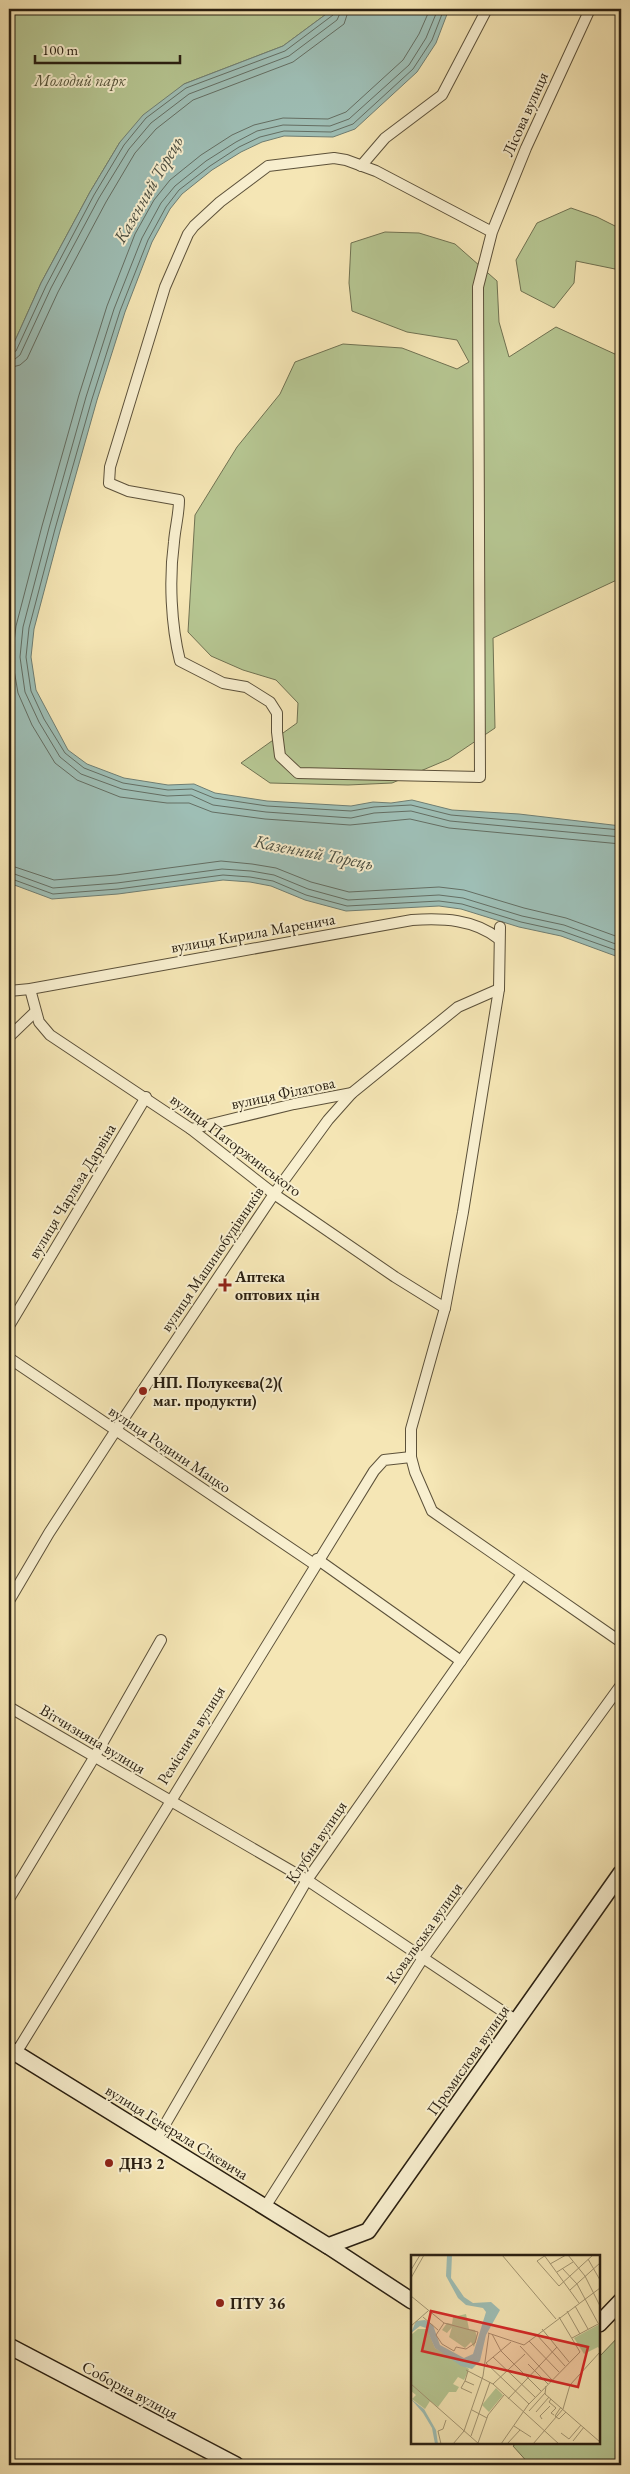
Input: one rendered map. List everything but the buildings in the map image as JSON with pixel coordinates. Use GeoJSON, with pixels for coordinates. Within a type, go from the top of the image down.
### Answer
{"type":"FeatureCollection","features":[{"type":"Feature","properties":{"kind":"street"},"geometry":{"type":"LineString","coordinates":[[486,9],[442,95],[385,138],[361,166],[414,190],[492,232]]}},
{"type":"Feature","properties":{"kind":"street","name":"Лісова вулиця"},"geometry":{"type":"LineString","coordinates":[[361,166],[334,158],[268,166],[220,202],[194,226],[165,287],[110,468],[109,483],[128,491],[179,500],[174,543],[173,612],[174,635],[180,661],[223,683],[246,687],[270,702],[277,713],[280,756],[298,773],[480,777],[478,287],[492,232],[526,148],[590,9]]}},
{"type":"Feature","properties":{"kind":"street","name":"вулиця Кирила Маренича"},"geometry":{"type":"LineString","coordinates":[[9,991],[30,989],[412,920],[446,918],[475,925],[499,939]]}},
{"type":"Feature","properties":{"kind":"street"},"geometry":{"type":"LineString","coordinates":[[500,927],[499,989],[445,1308],[411,1430],[411,1457],[415,1472],[432,1511],[621,1642]]}},
{"type":"Feature","properties":{"kind":"street","name":"вулиця Паторжинського"},"geometry":{"type":"LineString","coordinates":[[30,989],[39,1022],[50,1035],[146,1097],[191,1129],[274,1194],[395,1277],[445,1308]]}},
{"type":"Feature","properties":{"kind":"street","name":"вулиця Машинобудівників"},"geometry":{"type":"LineString","coordinates":[[9,1601],[48,1533],[116,1430],[274,1194],[328,1120],[352,1093],[458,1008],[499,989]]}},
{"type":"Feature","properties":{"kind":"street"},"geometry":{"type":"LineString","coordinates":[[9,1037],[35,1012]]}},
{"type":"Feature","properties":{"kind":"street","name":"вулиця Філатова"},"geometry":{"type":"LineString","coordinates":[[191,1129],[294,1104],[352,1093]]}},
{"type":"Feature","properties":{"kind":"street","name":"вулиця Чарльза Дарвіна"},"geometry":{"type":"LineString","coordinates":[[9,1326],[146,1097]]}},
{"type":"Feature","properties":{"kind":"street","name":"вулиця Родини Мацко"},"geometry":{"type":"LineString","coordinates":[[9,1358],[461,1661]]}},
{"type":"Feature","properties":{"kind":"street","name":"Реміснича вулиця"},"geometry":{"type":"LineString","coordinates":[[12,2051],[374,1470],[384,1460],[411,1457]]}},
{"type":"Feature","properties":{"kind":"street","name":"Клубна вулиця"},"geometry":{"type":"LineString","coordinates":[[156,2140],[307,1880],[522,1574]]}},
{"type":"Feature","properties":{"kind":"street"},"geometry":{"type":"LineString","coordinates":[[9,1899],[95,1756],[161,1640]]}},
{"type":"Feature","properties":{"kind":"street","name":"Ковальська вулиця"},"geometry":{"type":"LineString","coordinates":[[265,2207],[423,1958],[621,1685]]}},
{"type":"Feature","properties":{"kind":"street","name":"Вітчизняна вулиця"},"geometry":{"type":"LineString","coordinates":[[9,1707],[95,1756],[168,1802],[307,1880],[517,2021]]}},
{"type":"Feature","properties":{"kind":"street","name":"Промислова вулиця"},"geometry":{"type":"LineString","coordinates":[[328,2246],[368,2231],[621,1873]]}},
{"type":"Feature","properties":{"kind":"street","name":"вулиця Генерала Сікевича"},"geometry":{"type":"LineString","coordinates":[[12,2051],[328,2246],[411,2300]]}},
{"type":"Feature","properties":{"kind":"street"},"geometry":{"type":"LineString","coordinates":[[600,2323],[621,2301]]}},
{"type":"Feature","properties":{"kind":"street","name":"Соборна вулиця"},"geometry":{"type":"LineString","coordinates":[[9,2346],[236,2465]]}},
{"type":"Feature","properties":{"kind":"green space","name":"Молодий парк"},"geometry":{"type":"Polygon","coordinates":[[[9,9],[333,9],[283,46],[184,84],[120,142],[90,192],[41,283],[9,354],[9,9]]]}},
{"type":"Feature","properties":{"kind":"green space"},"geometry":{"type":"Polygon","coordinates":[[[571,208],[597,217],[621,229],[621,265],[615,269],[576,261],[574,283],[554,308],[521,291],[516,260],[537,223],[571,208]]]}},
{"type":"Feature","properties":{"kind":"green space"},"geometry":{"type":"Polygon","coordinates":[[[385,232],[419,233],[455,244],[497,281],[499,322],[509,357],[556,327],[617,355],[621,371],[621,578],[493,638],[495,728],[449,759],[392,783],[348,785],[270,783],[241,763],[297,723],[298,703],[276,680],[243,670],[211,656],[188,632],[195,515],[237,447],[280,394],[295,362],[343,344],[402,348],[457,369],[469,362],[457,340],[407,332],[352,311],[349,283],[351,243],[385,232]]]}},
{"type":"Feature","properties":{"kind":"green space"},"geometry":{"type":"Polygon","coordinates":[[[621,2334],[621,2465],[530,2465],[513,2446],[516,2444],[600,2444],[600,2356],[621,2334]]]}},
{"type":"Feature","properties":{"kind":"water","name":"Казенний Торець"},"geometry":{"type":"Polygon","coordinates":[[[333,9],[449,9],[436,43],[417,72],[355,129],[333,137],[284,136],[262,142],[241,152],[212,170],[182,194],[170,209],[152,242],[125,312],[97,400],[60,531],[34,629],[31,657],[36,690],[68,750],[87,764],[124,778],[168,785],[194,784],[215,793],[267,801],[351,806],[373,802],[391,803],[412,800],[452,810],[519,814],[621,826],[621,958],[561,936],[519,927],[461,909],[439,906],[346,911],[305,900],[271,886],[250,882],[223,880],[118,894],[52,899],[9,883],[9,354],[41,283],[90,192],[120,142],[143,115],[184,84],[283,46],[333,9]]]}},
{"type":"Feature","properties":{"kind":"place","name":"Аптека оптових цін"},"geometry":{"type":"Point","coordinates":[225,1285]}},
{"type":"Feature","properties":{"kind":"place","name":"НП. Полукеєва(2)( маг. продукти)"},"geometry":{"type":"Point","coordinates":[143,1391]}},
{"type":"Feature","properties":{"kind":"place","name":"ДНЗ 2"},"geometry":{"type":"Point","coordinates":[109,2163]}},
{"type":"Feature","properties":{"kind":"place","name":"ПТУ 36"},"geometry":{"type":"Point","coordinates":[220,2303]}}]}
